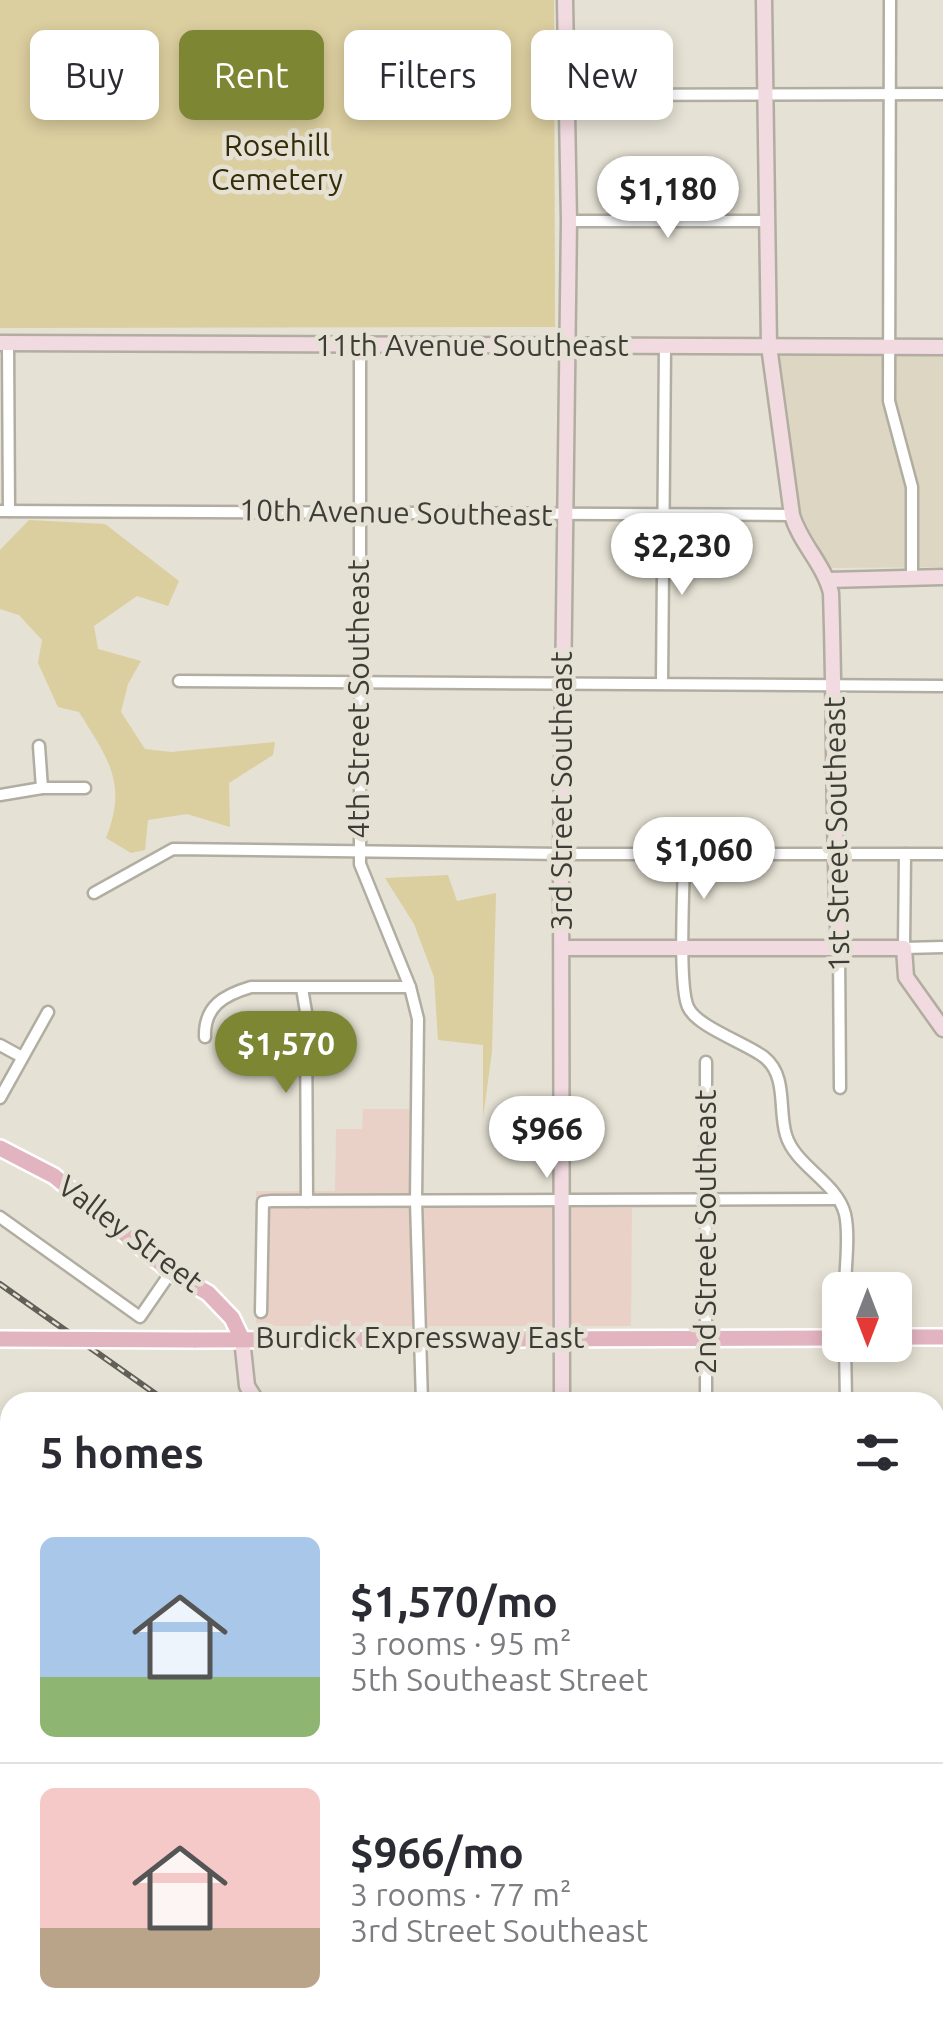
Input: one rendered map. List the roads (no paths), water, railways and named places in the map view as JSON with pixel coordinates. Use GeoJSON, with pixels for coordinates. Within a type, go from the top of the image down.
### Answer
{"type":"FeatureCollection","features":[{"type":"Feature","properties":{"kind":"main road","name":"Valley Street"},"geometry":{"type":"LineString","coordinates":[[0,1148],[65,1184],[170,1272],[208,1293],[222,1305],[242,1339]]}},
{"type":"Feature","properties":{"kind":"main road","name":"Burdick Expressway East"},"geometry":{"type":"LineString","coordinates":[[0,1340],[822,1338]]}},
{"type":"Feature","properties":{"kind":"main road"},"geometry":{"type":"LineString","coordinates":[[912,1338],[943,1338]]}},
{"type":"Feature","properties":{"kind":"street","name":"3rd Street Southeast"},"geometry":{"type":"LineString","coordinates":[[565,0],[566,30]]}},
{"type":"Feature","properties":{"kind":"street"},"geometry":{"type":"LineString","coordinates":[[764,0],[769,346],[796,531],[828,580],[943,578]]}},
{"type":"Feature","properties":{"kind":"street"},"geometry":{"type":"LineString","coordinates":[[890,0],[889,400],[912,486],[912,578]]}},
{"type":"Feature","properties":{"kind":"street"},"geometry":{"type":"LineString","coordinates":[[673,94],[943,94]]}},
{"type":"Feature","properties":{"kind":"street","name":"3rd Street Southeast"},"geometry":{"type":"LineString","coordinates":[[562,1392],[560,854],[567,120]]}},
{"type":"Feature","properties":{"kind":"street"},"geometry":{"type":"LineString","coordinates":[[569,221],[766,221]]}},
{"type":"Feature","properties":{"kind":"street"},"geometry":{"type":"LineString","coordinates":[[4,342],[5,510]]}},
{"type":"Feature","properties":{"kind":"street","name":"11th Avenue Southeast"},"geometry":{"type":"LineString","coordinates":[[4,342],[943,347]]}},
{"type":"Feature","properties":{"kind":"street","name":"4th Street Southeast"},"geometry":{"type":"LineString","coordinates":[[360,345],[359,853],[410,987],[418,1020],[416,1201],[422,1392]]}},
{"type":"Feature","properties":{"kind":"street"},"geometry":{"type":"LineString","coordinates":[[662,682],[665,347]]}},
{"type":"Feature","properties":{"kind":"street","name":"10th Avenue Southeast"},"geometry":{"type":"LineString","coordinates":[[5,510],[792,514]]}},
{"type":"Feature","properties":{"kind":"street","name":"1st Street Southeast"},"geometry":{"type":"LineString","coordinates":[[828,580],[835,685],[834,852],[840,948],[840,1088]]}},
{"type":"Feature","properties":{"kind":"street"},"geometry":{"type":"LineString","coordinates":[[179,681],[943,686]]}},
{"type":"Feature","properties":{"kind":"street"},"geometry":{"type":"LineString","coordinates":[[40,746],[42,788]]}},
{"type":"Feature","properties":{"kind":"street"},"geometry":{"type":"LineString","coordinates":[[0,795],[42,788],[85,788]]}},
{"type":"Feature","properties":{"kind":"street"},"geometry":{"type":"LineString","coordinates":[[94,893],[173,849],[943,854]]}},
{"type":"Feature","properties":{"kind":"street"},"geometry":{"type":"LineString","coordinates":[[905,854],[906,977],[943,1029]]}},
{"type":"Feature","properties":{"kind":"street"},"geometry":{"type":"LineString","coordinates":[[684,855],[688,1007],[697,1018],[766,1058],[779,1082],[786,1140],[845,1213],[845,1272]]}},
{"type":"Feature","properties":{"kind":"street"},"geometry":{"type":"LineString","coordinates":[[562,948],[943,948]]}},
{"type":"Feature","properties":{"kind":"street"},"geometry":{"type":"LineString","coordinates":[[205,1038],[204,1025],[210,1010],[227,994],[252,987],[410,987]]}},
{"type":"Feature","properties":{"kind":"street"},"geometry":{"type":"LineString","coordinates":[[302,988],[306,1012],[307,1201]]}},
{"type":"Feature","properties":{"kind":"street"},"geometry":{"type":"LineString","coordinates":[[0,1098],[48,1012]]}},
{"type":"Feature","properties":{"kind":"street"},"geometry":{"type":"LineString","coordinates":[[0,1046],[22,1057]]}},
{"type":"Feature","properties":{"kind":"street","name":"2nd Street Southeast"},"geometry":{"type":"LineString","coordinates":[[706,1062],[706,1392]]}},
{"type":"Feature","properties":{"kind":"street"},"geometry":{"type":"LineString","coordinates":[[261,1312],[263,1202],[837,1199]]}},
{"type":"Feature","properties":{"kind":"street"},"geometry":{"type":"LineString","coordinates":[[0,1217],[140,1317],[170,1272]]}},
{"type":"Feature","properties":{"kind":"street"},"geometry":{"type":"LineString","coordinates":[[242,1339],[246,1378],[252,1392]]}},
{"type":"Feature","properties":{"kind":"street"},"geometry":{"type":"LineString","coordinates":[[845,1362],[846,1392]]}},
{"type":"Feature","properties":{"kind":"railway"},"geometry":{"type":"LineString","coordinates":[[0,1284],[153,1392]]}},
{"type":"Feature","properties":{"kind":"park label","name":"Rosehill Cemetery"},"geometry":{"type":"Point","coordinates":[277,163]}}]}
